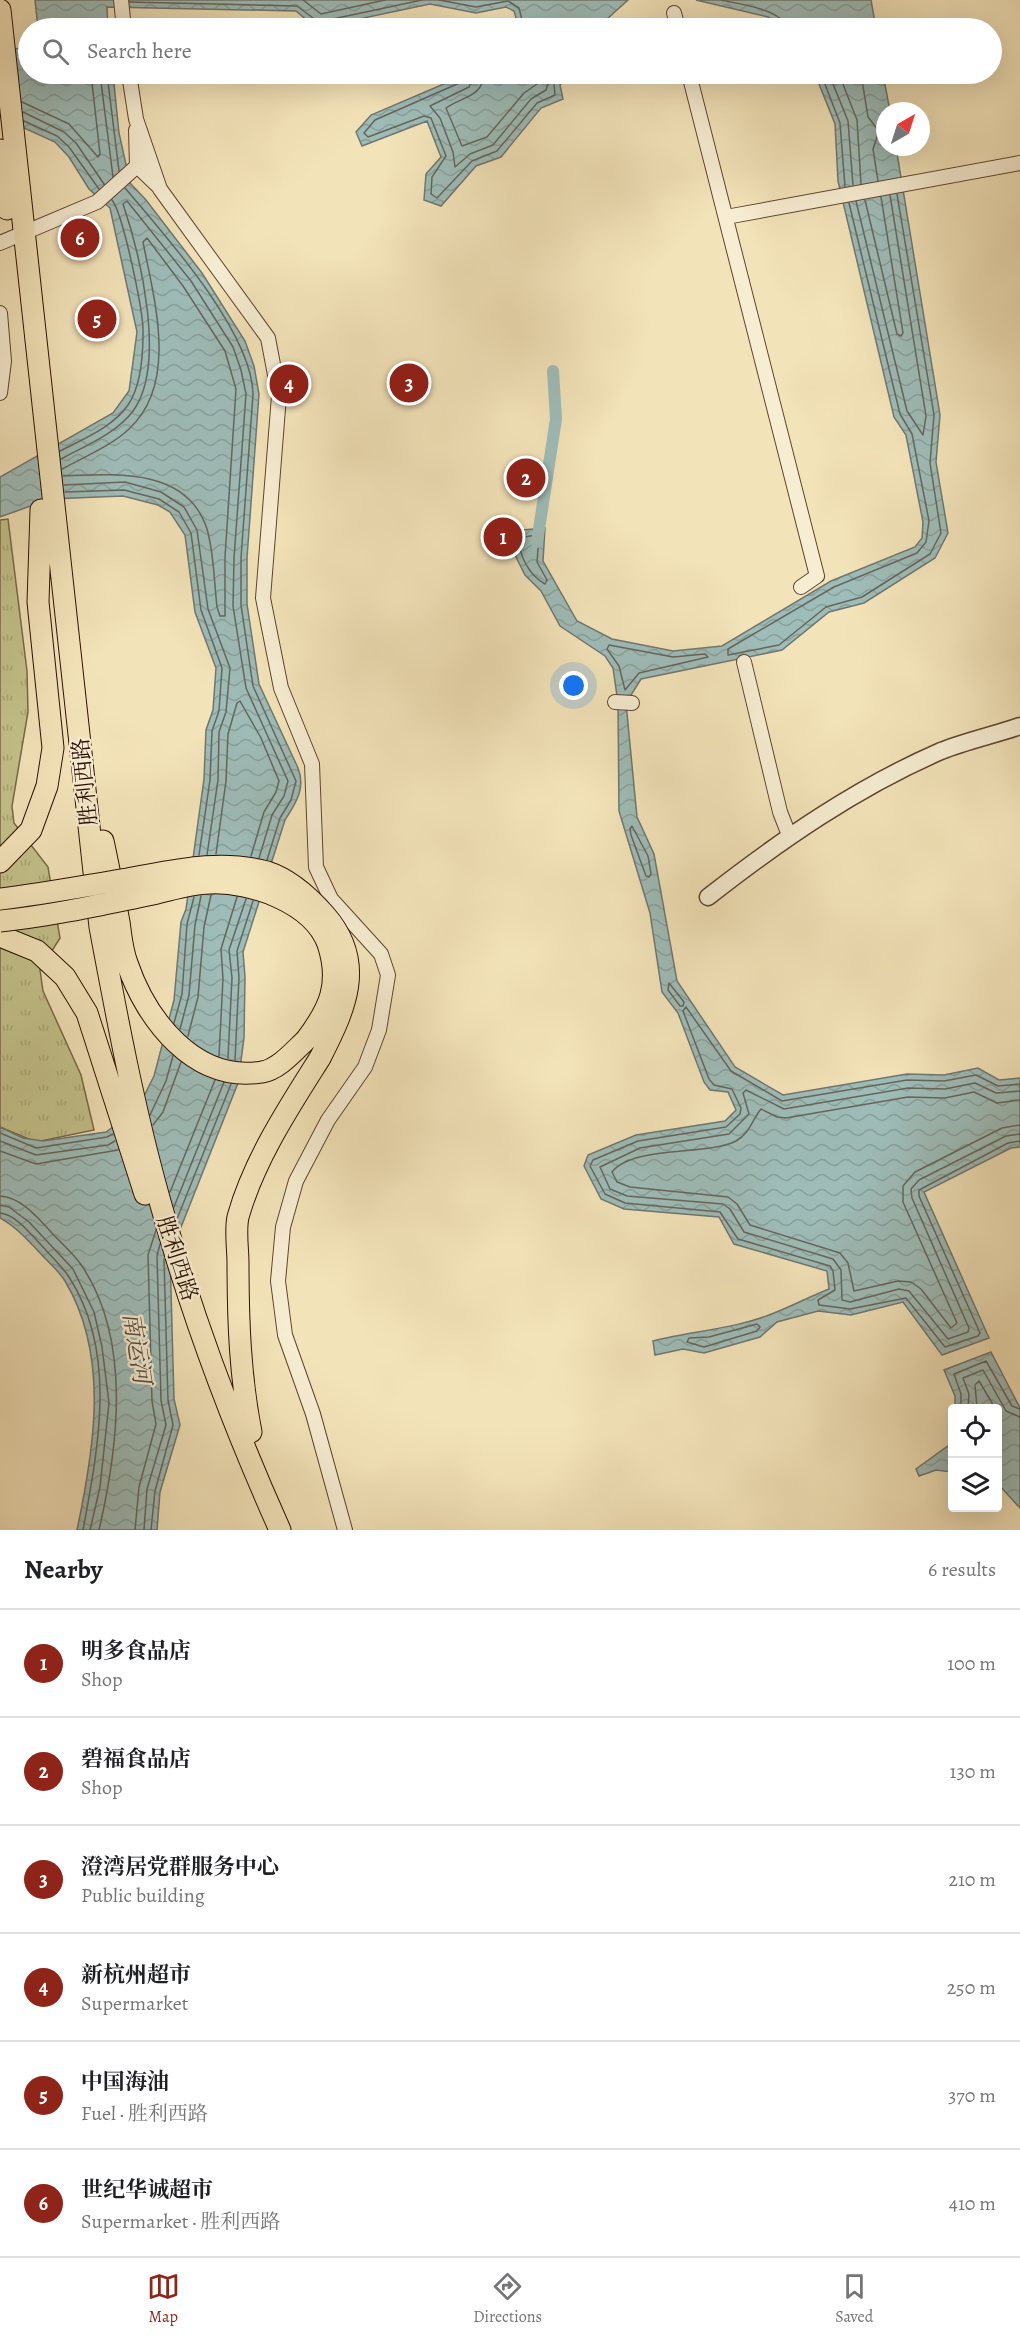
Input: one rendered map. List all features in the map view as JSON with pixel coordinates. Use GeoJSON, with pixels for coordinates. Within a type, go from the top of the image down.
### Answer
{"type":"FeatureCollection","features":[{"type":"Feature","properties":{"kind":"main road","name":"胜利西路"},"geometry":{"type":"LineString","coordinates":[[0,10],[12,125],[11,237]]}},
{"type":"Feature","properties":{"kind":"main road","name":"胜利西路"},"geometry":{"type":"LineString","coordinates":[[0,150],[40,452],[87,928],[112,1062],[148,1203],[192,1342],[267,1530]]}},
{"type":"Feature","properties":{"kind":"main road","name":"胜利西路"},"geometry":{"type":"LineString","coordinates":[[45,506],[73,680],[100,927],[125,1059],[170,1232],[202,1334],[280,1530]]}},
{"type":"Feature","properties":{"kind":"main road"},"geometry":{"type":"LineString","coordinates":[[0,862],[31,830],[47,786],[53,748],[38,602],[45,506]]}},
{"type":"Feature","properties":{"kind":"main road"},"geometry":{"type":"LineString","coordinates":[[0,921],[35,917],[211,883],[265,891],[302,910],[323,931],[333,959],[335,984],[324,1017],[306,1040],[288,1057],[264,1072],[232,1073],[206,1064],[176,1045],[151,1015],[126,962],[73,680]]}},
{"type":"Feature","properties":{"kind":"main road"},"geometry":{"type":"LineString","coordinates":[[0,899],[210,865],[268,873],[307,896],[335,927],[348,958],[349,991],[337,1024],[320,1058],[258,1165],[238,1219],[238,1328],[245,1403],[262,1488]]}},
{"type":"Feature","properties":{"kind":"main road"},"geometry":{"type":"LineString","coordinates":[[0,936],[37,951],[65,977],[87,1013],[148,1203]]}},
{"type":"Feature","properties":{"kind":"street"},"geometry":{"type":"LineString","coordinates":[[674,13],[675,18]]}},
{"type":"Feature","properties":{"kind":"street"},"geometry":{"type":"LineString","coordinates":[[131,84],[136,119],[160,189]]}},
{"type":"Feature","properties":{"kind":"street"},"geometry":{"type":"LineString","coordinates":[[692,84],[817,576],[801,587]]}},
{"type":"Feature","properties":{"kind":"street"},"geometry":{"type":"LineString","coordinates":[[11,237],[97,202],[134,169],[136,119]]}},
{"type":"Feature","properties":{"kind":"street"},"geometry":{"type":"LineString","coordinates":[[726,217],[1020,163]]}},
{"type":"Feature","properties":{"kind":"street"},"geometry":{"type":"LineString","coordinates":[[134,169],[160,189],[268,338],[279,396],[263,598],[280,688],[312,764],[316,867],[331,899],[381,954],[388,975],[379,1030],[365,1067],[328,1120],[296,1181],[283,1227],[278,1281],[285,1335],[313,1414],[345,1530]]}},
{"type":"Feature","properties":{"kind":"street"},"geometry":{"type":"LineString","coordinates":[[0,313],[4,361],[0,393]]}},
{"type":"Feature","properties":{"kind":"street"},"geometry":{"type":"LineString","coordinates":[[744,662],[780,812],[789,835]]}},
{"type":"Feature","properties":{"kind":"street"},"geometry":{"type":"LineString","coordinates":[[615,702],[632,703]]}},
{"type":"Feature","properties":{"kind":"street"},"geometry":{"type":"LineString","coordinates":[[708,897],[789,835],[846,798],[942,751],[1020,726]]}},
{"type":"Feature","properties":{"kind":"green space"},"geometry":{"type":"Polygon","coordinates":[[[8,519],[27,671],[28,712],[12,806],[14,823],[48,867],[60,938],[40,970],[43,991],[81,1075],[94,1130],[36,1142],[0,1127],[0,520],[8,519]]]}},
{"type":"Feature","properties":{"kind":"water"},"geometry":{"type":"Polygon","coordinates":[[[35,0],[628,0],[608,18],[516,18],[514,11],[506,7],[476,13],[430,4],[364,18],[304,18],[296,11],[107,7],[108,18],[37,18],[35,0]]]}},
{"type":"Feature","properties":{"kind":"water"},"geometry":{"type":"Polygon","coordinates":[[[696,0],[871,0],[874,18],[769,18],[696,0]]]}},
{"type":"Feature","properties":{"kind":"water","name":"南运河"},"geometry":{"type":"Polygon","coordinates":[[[18,48],[18,84],[114,84],[119,133],[130,183],[146,200],[202,273],[245,341],[254,366],[259,394],[247,558],[247,604],[259,684],[298,768],[301,782],[296,801],[285,820],[243,952],[244,1038],[238,1083],[170,1255],[174,1399],[180,1425],[160,1492],[157,1530],[77,1530],[93,1436],[93,1372],[88,1340],[79,1310],[63,1277],[22,1234],[0,1218],[0,1127],[23,1138],[43,1141],[106,1132],[138,1108],[154,1076],[174,1000],[181,922],[186,909],[204,779],[206,730],[213,710],[216,668],[195,612],[185,535],[170,512],[158,505],[123,496],[50,499],[0,517],[0,477],[113,413],[129,391],[137,332],[110,208],[89,189],[69,157],[55,142],[0,117],[0,51],[18,48]]]}},
{"type":"Feature","properties":{"kind":"water"},"geometry":{"type":"Polygon","coordinates":[[[444,84],[561,84],[563,99],[541,108],[501,157],[476,166],[441,206],[424,200],[426,174],[441,157],[427,121],[362,146],[356,132],[371,115],[444,84]]]}},
{"type":"Feature","properties":{"kind":"water"},"geometry":{"type":"Polygon","coordinates":[[[819,84],[885,84],[888,102],[876,102],[876,156],[897,156],[940,415],[936,462],[948,533],[935,558],[864,603],[829,612],[782,650],[641,679],[626,703],[637,817],[654,854],[677,981],[735,1067],[783,1095],[907,1074],[944,1075],[978,1068],[999,1080],[1020,1078],[1020,1147],[1011,1148],[924,1192],[989,1338],[942,1355],[903,1302],[851,1315],[818,1311],[777,1322],[760,1337],[704,1353],[683,1349],[655,1355],[653,1341],[759,1318],[829,1289],[827,1271],[734,1244],[719,1217],[624,1209],[601,1199],[584,1166],[588,1155],[636,1135],[725,1121],[736,1110],[728,1092],[710,1090],[704,1082],[678,1013],[662,992],[650,913],[619,811],[618,703],[613,668],[605,656],[560,626],[541,591],[525,575],[516,557],[511,531],[545,528],[543,561],[577,621],[612,639],[673,651],[722,646],[831,581],[915,547],[922,538],[923,522],[906,435],[894,417],[838,181],[835,124],[819,84]]]}},
{"type":"Feature","properties":{"kind":"water"},"geometry":{"type":"Polygon","coordinates":[[[991,1352],[1020,1408],[1020,1508],[1002,1488],[1002,1404],[955,1404],[955,1396],[944,1370],[991,1352]]]}},
{"type":"Feature","properties":{"kind":"water"},"geometry":{"type":"Polygon","coordinates":[[[948,1446],[948,1472],[936,1470],[919,1476],[916,1469],[948,1446]]]}},
{"type":"Feature","properties":{"kind":"waterway"},"geometry":{"type":"LineString","coordinates":[[537,542],[556,419],[553,371]]}},
{"type":"Feature","properties":{"kind":"place","name":"世纪华诚超市"},"geometry":{"type":"Point","coordinates":[80,238]}},
{"type":"Feature","properties":{"kind":"place","name":"中国海油"},"geometry":{"type":"Point","coordinates":[97,319]}},
{"type":"Feature","properties":{"kind":"place","name":"澄湾居党群服务中心"},"geometry":{"type":"Point","coordinates":[409,383]}},
{"type":"Feature","properties":{"kind":"place","name":"新杭州超市"},"geometry":{"type":"Point","coordinates":[289,384]}},
{"type":"Feature","properties":{"kind":"place","name":"碧福食品店"},"geometry":{"type":"Point","coordinates":[526,478]}},
{"type":"Feature","properties":{"kind":"place","name":"明多食品店"},"geometry":{"type":"Point","coordinates":[503,537]}}]}
